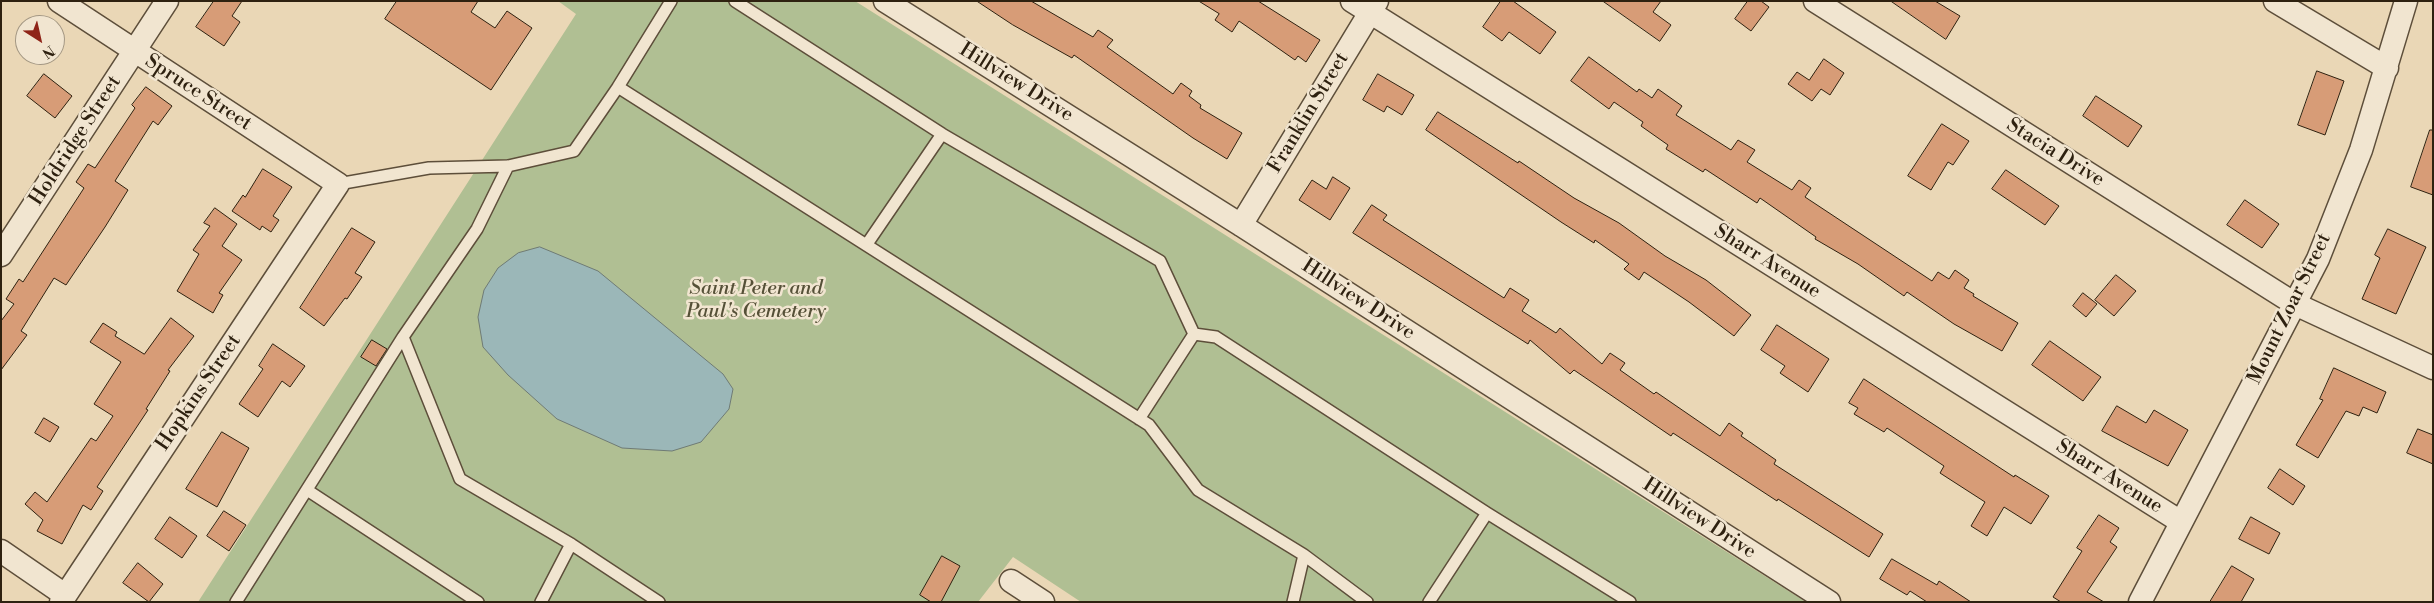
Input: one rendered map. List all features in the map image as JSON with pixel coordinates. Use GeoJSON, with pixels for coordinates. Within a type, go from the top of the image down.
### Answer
{"type":"FeatureCollection","features":[{"type":"Feature","properties":{"kind":"street","name":"Spruce Street"},"geometry":{"type":"LineString","coordinates":[[59,1],[134,52],[338,184]]}},
{"type":"Feature","properties":{"kind":"street","name":"Holdridge Street"},"geometry":{"type":"LineString","coordinates":[[1,255],[168,1]]}},
{"type":"Feature","properties":{"kind":"street","name":"Hillview Drive"},"geometry":{"type":"LineString","coordinates":[[885,1],[1242,225],[1828,602]]}},
{"type":"Feature","properties":{"kind":"street","name":"Stacia Drive"},"geometry":{"type":"LineString","coordinates":[[1814,1],[2295,304],[2433,368]]}},
{"type":"Feature","properties":{"kind":"street"},"geometry":{"type":"LineString","coordinates":[[2275,1],[2387,68]]}},
{"type":"Feature","properties":{"kind":"street","name":"Mount Zoar Street"},"geometry":{"type":"LineString","coordinates":[[2140,602],[2318,259],[2361,150],[2406,1]]}},
{"type":"Feature","properties":{"kind":"street","name":"Franklin Street"},"geometry":{"type":"LineString","coordinates":[[1242,225],[1366,5]]}},
{"type":"Feature","properties":{"kind":"street","name":"Sharr Avenue"},"geometry":{"type":"LineString","coordinates":[[1366,5],[2181,522]]}},
{"type":"Feature","properties":{"kind":"street","name":"Hopkins Street"},"geometry":{"type":"LineString","coordinates":[[63,598],[338,184]]}},
{"type":"Feature","properties":{"kind":"street"},"geometry":{"type":"LineString","coordinates":[[1,551],[63,598]]}},
{"type":"Feature","properties":{"kind":"street"},"geometry":{"type":"LineString","coordinates":[[1011,581],[1043,602]]}},
{"type":"Feature","properties":{"kind":"lane"},"geometry":{"type":"LineString","coordinates":[[338,184],[429,168],[508,166],[574,152],[618,87],[671,1]]}},
{"type":"Feature","properties":{"kind":"lane"},"geometry":{"type":"LineString","coordinates":[[735,1],[942,134],[1160,261],[1194,334]]}},
{"type":"Feature","properties":{"kind":"lane"},"geometry":{"type":"LineString","coordinates":[[618,87],[867,244],[1149,426],[1198,490],[1304,555],[1367,602]]}},
{"type":"Feature","properties":{"kind":"lane"},"geometry":{"type":"LineString","coordinates":[[867,244],[942,134]]}},
{"type":"Feature","properties":{"kind":"lane"},"geometry":{"type":"LineString","coordinates":[[236,602],[403,337],[477,229],[508,166]]}},
{"type":"Feature","properties":{"kind":"lane"},"geometry":{"type":"LineString","coordinates":[[1139,420],[1194,334]]}},
{"type":"Feature","properties":{"kind":"lane"},"geometry":{"type":"LineString","coordinates":[[1194,334],[1216,337],[1487,513],[1630,602]]}},
{"type":"Feature","properties":{"kind":"lane"},"geometry":{"type":"LineString","coordinates":[[403,337],[460,479],[571,544],[659,602]]}},
{"type":"Feature","properties":{"kind":"lane"},"geometry":{"type":"LineString","coordinates":[[307,490],[478,602]]}},
{"type":"Feature","properties":{"kind":"lane"},"geometry":{"type":"LineString","coordinates":[[1429,602],[1487,513]]}},
{"type":"Feature","properties":{"kind":"lane"},"geometry":{"type":"LineString","coordinates":[[541,602],[571,544]]}},
{"type":"Feature","properties":{"kind":"lane"},"geometry":{"type":"LineString","coordinates":[[1293,602],[1304,555]]}},
{"type":"Feature","properties":{"kind":"green space","name":"Saint Peter and Paul's Cemetery"},"geometry":{"type":"Polygon","coordinates":[[[558,1],[855,1],[1806,602],[1081,602],[1013,557],[978,602],[198,602],[576,14],[558,1]]]}},
{"type":"Feature","properties":{"kind":"water"},"geometry":{"type":"Polygon","coordinates":[[[540,247],[598,271],[723,374],[733,389],[729,409],[701,442],[672,451],[622,448],[557,419],[508,375],[483,347],[478,317],[484,290],[498,268],[518,253],[540,247]]]}},
{"type":"Feature","properties":{"kind":"building"},"geometry":{"type":"Polygon","coordinates":[[[214,1],[242,1],[232,16],[240,22],[224,46],[196,27],[214,1]]]}},
{"type":"Feature","properties":{"kind":"building"},"geometry":{"type":"Polygon","coordinates":[[[397,1],[478,1],[471,12],[495,28],[507,11],[532,28],[491,90],[385,19],[397,1]]]}},
{"type":"Feature","properties":{"kind":"building"},"geometry":{"type":"Polygon","coordinates":[[[977,1],[1031,1],[1093,37],[1098,30],[1113,40],[1107,47],[1173,94],[1181,83],[1192,91],[1189,96],[1201,105],[1200,108],[1242,133],[1227,159],[1193,138],[1074,55],[1072,58],[1013,25],[977,1]]]}},
{"type":"Feature","properties":{"kind":"building"},"geometry":{"type":"Polygon","coordinates":[[[1199,1],[1258,1],[1320,40],[1306,62],[1298,56],[1295,60],[1239,21],[1232,32],[1215,20],[1219,14],[1199,1]]]}},
{"type":"Feature","properties":{"kind":"building"},"geometry":{"type":"Polygon","coordinates":[[[1501,1],[1513,1],[1556,32],[1540,54],[1509,32],[1502,41],[1483,27],[1501,1]]]}},
{"type":"Feature","properties":{"kind":"building"},"geometry":{"type":"Polygon","coordinates":[[[1603,1],[1661,1],[1653,12],[1671,25],[1660,41],[1603,1]]]}},
{"type":"Feature","properties":{"kind":"building"},"geometry":{"type":"Polygon","coordinates":[[[1748,1],[1761,1],[1769,7],[1751,31],[1735,19],[1748,1]]]}},
{"type":"Feature","properties":{"kind":"building"},"geometry":{"type":"Polygon","coordinates":[[[1891,1],[1935,1],[1960,16],[1946,39],[1891,1]]]}},
{"type":"Feature","properties":{"kind":"building"},"geometry":{"type":"Polygon","coordinates":[[[1589,57],[1637,92],[1639,89],[1652,98],[1658,89],[1682,106],[1676,115],[1731,150],[1738,140],[1755,150],[1747,162],[1792,190],[1799,180],[1811,188],[1805,197],[1932,281],[1938,272],[1949,279],[1955,270],[1969,280],[1964,288],[1974,294],[1973,296],[2018,323],[2002,351],[1954,324],[1907,292],[1904,296],[1858,264],[1815,239],[1816,237],[1760,198],[1757,203],[1705,169],[1703,172],[1666,149],[1668,145],[1641,126],[1643,122],[1614,102],[1609,109],[1571,81],[1589,57]]]}},
{"type":"Feature","properties":{"kind":"building"},"geometry":{"type":"Polygon","coordinates":[[[1824,59],[1844,73],[1830,95],[1821,89],[1812,101],[1788,84],[1797,72],[1809,80],[1824,59]]]}},
{"type":"Feature","properties":{"kind":"building"},"geometry":{"type":"Polygon","coordinates":[[[2317,71],[2344,81],[2325,135],[2298,125],[2317,71]]]}},
{"type":"Feature","properties":{"kind":"building"},"geometry":{"type":"Polygon","coordinates":[[[44,74],[72,96],[55,118],[27,96],[44,74]]]}},
{"type":"Feature","properties":{"kind":"building"},"geometry":{"type":"Polygon","coordinates":[[[1378,74],[1414,95],[1402,115],[1387,106],[1384,112],[1363,100],[1378,74]]]}},
{"type":"Feature","properties":{"kind":"building"},"geometry":{"type":"Polygon","coordinates":[[[146,87],[172,106],[158,125],[153,121],[115,181],[128,190],[105,227],[66,285],[54,278],[21,331],[27,335],[1,370],[1,321],[14,304],[6,299],[19,279],[23,282],[84,188],[76,182],[88,164],[95,168],[135,108],[132,105],[146,87]]]}},
{"type":"Feature","properties":{"kind":"building"},"geometry":{"type":"Polygon","coordinates":[[[2096,96],[2142,126],[2128,147],[2083,116],[2096,96]]]}},
{"type":"Feature","properties":{"kind":"building"},"geometry":{"type":"Polygon","coordinates":[[[1438,112],[1518,163],[1519,161],[1574,198],[1619,223],[1665,256],[1706,280],[1751,315],[1734,336],[1689,302],[1644,272],[1639,280],[1624,269],[1629,264],[1595,240],[1594,243],[1561,222],[1426,130],[1438,112]]]}},
{"type":"Feature","properties":{"kind":"building"},"geometry":{"type":"Polygon","coordinates":[[[1942,124],[1969,141],[1953,165],[1948,162],[1931,190],[1908,176],[1942,124]]]}},
{"type":"Feature","properties":{"kind":"building"},"geometry":{"type":"Polygon","coordinates":[[[2430,130],[2433,130],[2433,195],[2411,187],[2430,130]]]}},
{"type":"Feature","properties":{"kind":"building"},"geometry":{"type":"Polygon","coordinates":[[[263,169],[292,187],[273,216],[279,220],[271,232],[262,226],[260,230],[232,211],[243,195],[245,197],[263,169]]]}},
{"type":"Feature","properties":{"kind":"building"},"geometry":{"type":"Polygon","coordinates":[[[2006,170],[2059,206],[2045,225],[1992,189],[2006,170]]]}},
{"type":"Feature","properties":{"kind":"building"},"geometry":{"type":"Polygon","coordinates":[[[1333,177],[1350,188],[1330,220],[1299,200],[1312,180],[1326,189],[1333,177]]]}},
{"type":"Feature","properties":{"kind":"building"},"geometry":{"type":"Polygon","coordinates":[[[2245,200],[2279,224],[2262,248],[2227,225],[2245,200]]]}},
{"type":"Feature","properties":{"kind":"building"},"geometry":{"type":"Polygon","coordinates":[[[1372,205],[1387,215],[1383,220],[1504,298],[1510,288],[1529,300],[1522,311],[1556,333],[1560,328],[1602,364],[1610,353],[1625,363],[1620,370],[1720,436],[1729,423],[1743,433],[1741,436],[1776,460],[1774,464],[1883,534],[1869,557],[1778,499],[1777,501],[1673,433],[1671,436],[1574,370],[1570,374],[1530,340],[1528,344],[1353,233],[1372,205]]]}},
{"type":"Feature","properties":{"kind":"building"},"geometry":{"type":"Polygon","coordinates":[[[215,208],[237,224],[222,246],[242,260],[219,293],[223,295],[213,313],[177,291],[199,254],[193,250],[210,226],[204,223],[215,208]]]}},
{"type":"Feature","properties":{"kind":"building"},"geometry":{"type":"Polygon","coordinates":[[[352,228],[375,242],[355,273],[362,277],[347,299],[345,298],[324,326],[300,308],[352,228]]]}},
{"type":"Feature","properties":{"kind":"building"},"geometry":{"type":"Polygon","coordinates":[[[2388,229],[2426,247],[2396,314],[2362,299],[2380,258],[2375,255],[2388,229]]]}},
{"type":"Feature","properties":{"kind":"building"},"geometry":{"type":"Polygon","coordinates":[[[2116,275],[2136,291],[2114,316],[2095,300],[2116,275]]]}},
{"type":"Feature","properties":{"kind":"building"},"geometry":{"type":"Polygon","coordinates":[[[2083,293],[2097,304],[2086,317],[2073,306],[2083,293]]]}},
{"type":"Feature","properties":{"kind":"building"},"geometry":{"type":"Polygon","coordinates":[[[171,318],[194,336],[168,370],[170,371],[146,409],[148,410],[97,487],[103,491],[91,510],[83,505],[62,544],[37,531],[43,520],[25,504],[35,492],[47,502],[91,438],[96,441],[113,416],[94,404],[121,362],[90,342],[103,323],[117,332],[115,336],[144,354],[171,318]]]}},
{"type":"Feature","properties":{"kind":"building"},"geometry":{"type":"Polygon","coordinates":[[[1777,325],[1829,359],[1808,392],[1780,373],[1785,366],[1761,350],[1777,325]]]}},
{"type":"Feature","properties":{"kind":"building"},"geometry":{"type":"Polygon","coordinates":[[[372,340],[387,349],[376,366],[361,357],[372,340]]]}},
{"type":"Feature","properties":{"kind":"building"},"geometry":{"type":"Polygon","coordinates":[[[2050,341],[2101,377],[2083,401],[2032,365],[2050,341]]]}},
{"type":"Feature","properties":{"kind":"building"},"geometry":{"type":"Polygon","coordinates":[[[273,344],[305,366],[290,387],[282,381],[258,417],[239,404],[263,369],[259,366],[273,344]]]}},
{"type":"Feature","properties":{"kind":"building"},"geometry":{"type":"Polygon","coordinates":[[[2334,368],[2386,392],[2377,413],[2363,407],[2359,416],[2346,411],[2318,458],[2296,445],[2323,400],[2320,399],[2334,368]]]}},
{"type":"Feature","properties":{"kind":"building"},"geometry":{"type":"Polygon","coordinates":[[[1864,379],[2014,477],[2015,475],[2049,496],[2031,524],[2004,507],[1987,536],[1971,526],[1985,502],[1940,473],[1944,466],[1887,428],[1884,432],[1854,414],[1858,408],[1849,403],[1864,379]]]}},
{"type":"Feature","properties":{"kind":"building"},"geometry":{"type":"Polygon","coordinates":[[[2117,406],[2146,423],[2154,410],[2188,430],[2168,466],[2102,431],[2117,406]]]}},
{"type":"Feature","properties":{"kind":"building"},"geometry":{"type":"Polygon","coordinates":[[[44,418],[59,427],[50,442],[35,433],[44,418]]]}},
{"type":"Feature","properties":{"kind":"building"},"geometry":{"type":"Polygon","coordinates":[[[2418,429],[2433,435],[2433,464],[2407,453],[2418,429]]]}},
{"type":"Feature","properties":{"kind":"building"},"geometry":{"type":"Polygon","coordinates":[[[222,432],[249,448],[217,507],[186,489],[222,432]]]}},
{"type":"Feature","properties":{"kind":"building"},"geometry":{"type":"Polygon","coordinates":[[[2280,469],[2305,486],[2293,505],[2268,488],[2280,469]]]}},
{"type":"Feature","properties":{"kind":"building"},"geometry":{"type":"Polygon","coordinates":[[[224,511],[246,525],[229,551],[207,536],[224,511]]]}},
{"type":"Feature","properties":{"kind":"building"},"geometry":{"type":"Polygon","coordinates":[[[2099,515],[2119,528],[2110,542],[2117,547],[2087,592],[2104,602],[2061,602],[2053,597],[2082,551],[2077,548],[2099,515]]]}},
{"type":"Feature","properties":{"kind":"building"},"geometry":{"type":"Polygon","coordinates":[[[170,517],[197,536],[182,558],[155,539],[170,517]]]}},
{"type":"Feature","properties":{"kind":"building"},"geometry":{"type":"Polygon","coordinates":[[[2251,517],[2280,533],[2269,554],[2239,539],[2251,517]]]}},
{"type":"Feature","properties":{"kind":"building"},"geometry":{"type":"Polygon","coordinates":[[[942,556],[960,566],[941,602],[931,602],[920,595],[942,556]]]}},
{"type":"Feature","properties":{"kind":"building"},"geometry":{"type":"Polygon","coordinates":[[[1892,559],[1937,585],[1939,581],[1971,602],[1927,602],[1910,591],[1907,595],[1880,579],[1892,559]]]}},
{"type":"Feature","properties":{"kind":"building"},"geometry":{"type":"Polygon","coordinates":[[[138,563],[163,584],[149,602],[123,583],[138,563]]]}},
{"type":"Feature","properties":{"kind":"building"},"geometry":{"type":"Polygon","coordinates":[[[2232,566],[2254,579],[2241,602],[2210,602],[2232,566]]]}}]}
